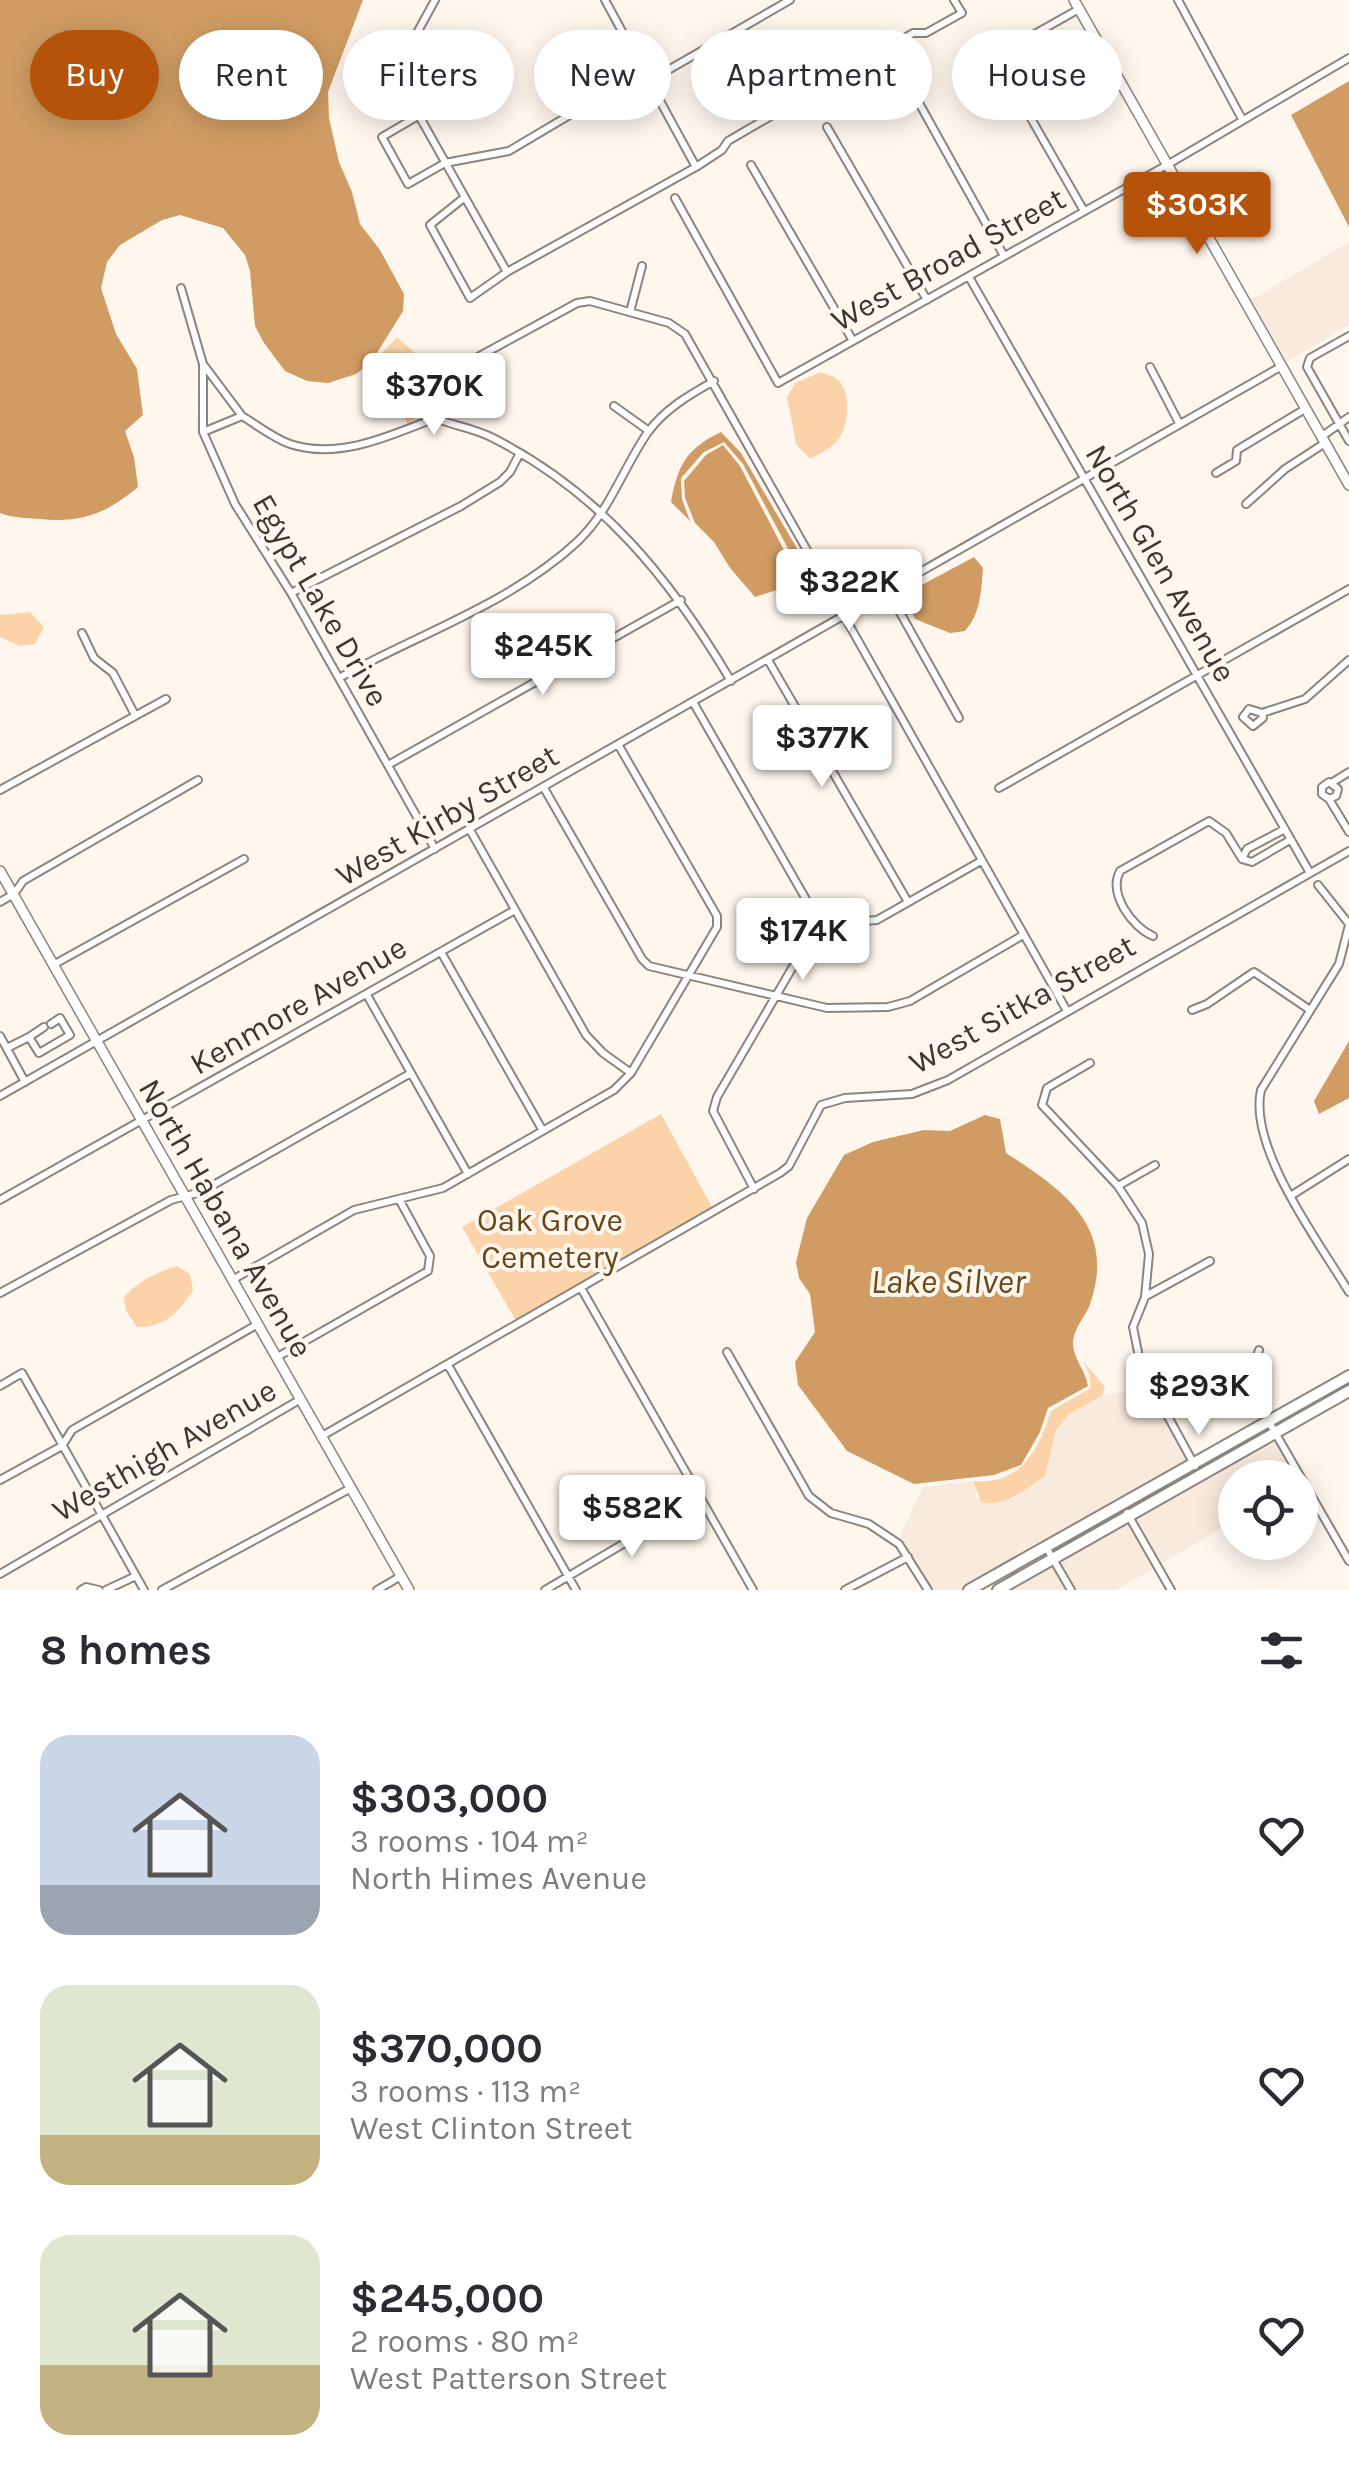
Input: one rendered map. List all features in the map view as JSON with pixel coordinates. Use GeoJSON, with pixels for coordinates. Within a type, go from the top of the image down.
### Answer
{"type":"FeatureCollection","features":[{"type":"Feature","properties":{"kind":"main road"},"geometry":{"type":"LineString","coordinates":[[998,1590],[1201,1476],[1349,1376]]}},
{"type":"Feature","properties":{"kind":"main road"},"geometry":{"type":"LineString","coordinates":[[969,1590],[1194,1464],[1349,1390]]}},
{"type":"Feature","properties":{"kind":"street"},"geometry":{"type":"LineString","coordinates":[[419,30],[435,0]]}},
{"type":"Feature","properties":{"kind":"street"},"geometry":{"type":"LineString","coordinates":[[605,0],[621,30]]}},
{"type":"Feature","properties":{"kind":"street"},"geometry":{"type":"LineString","coordinates":[[671,67],[790,0]]}},
{"type":"Feature","properties":{"kind":"street"},"geometry":{"type":"LineString","coordinates":[[465,197],[430,225],[470,298],[507,272],[696,167],[722,150],[728,141],[913,33],[926,34],[962,13],[954,0]]}},
{"type":"Feature","properties":{"kind":"street"},"geometry":{"type":"LineString","coordinates":[[1178,0],[1242,119]]}},
{"type":"Feature","properties":{"kind":"street"},"geometry":{"type":"LineString","coordinates":[[1036,30],[1077,4],[1349,485]]}},
{"type":"Feature","properties":{"kind":"street","name":"West Broad Street"},"geometry":{"type":"LineString","coordinates":[[675,198],[778,383],[1168,165],[1349,58]]}},
{"type":"Feature","properties":{"kind":"street"},"geometry":{"type":"LineString","coordinates":[[411,120],[382,136],[408,184],[445,164],[509,151],[561,120]]}},
{"type":"Feature","properties":{"kind":"street"},"geometry":{"type":"LineString","coordinates":[[420,120],[507,272]]}},
{"type":"Feature","properties":{"kind":"street"},"geometry":{"type":"LineString","coordinates":[[670,120],[696,167]]}},
{"type":"Feature","properties":{"kind":"street"},"geometry":{"type":"LineString","coordinates":[[928,120],[1004,256]]}},
{"type":"Feature","properties":{"kind":"street"},"geometry":{"type":"LineString","coordinates":[[1032,120],[1084,212]]}},
{"type":"Feature","properties":{"kind":"street"},"geometry":{"type":"LineString","coordinates":[[827,127],[927,300]]}},
{"type":"Feature","properties":{"kind":"street"},"geometry":{"type":"LineString","coordinates":[[750,165],[853,341]]}},
{"type":"Feature","properties":{"kind":"street"},"geometry":{"type":"LineString","coordinates":[[630,312],[642,266]]}},
{"type":"Feature","properties":{"kind":"street","name":"North Glen Avenue"},"geometry":{"type":"LineString","coordinates":[[969,277],[1310,873]]}},
{"type":"Feature","properties":{"kind":"street","name":"Egypt Lake Drive"},"geometry":{"type":"LineString","coordinates":[[182,288],[203,364],[203,432],[235,504],[291,593],[435,849]]}},
{"type":"Feature","properties":{"kind":"street"},"geometry":{"type":"LineString","coordinates":[[434,418],[466,367],[562,310],[590,301],[670,324],[685,334],[1067,1011]]}},
{"type":"Feature","properties":{"kind":"street"},"geometry":{"type":"LineString","coordinates":[[1349,336],[1310,358],[1307,368],[1349,441]]}},
{"type":"Feature","properties":{"kind":"street","name":"Egypt Lake Drive"},"geometry":{"type":"LineString","coordinates":[[203,364],[242,416]]}},
{"type":"Feature","properties":{"kind":"street"},"geometry":{"type":"LineString","coordinates":[[1150,366],[1180,424]]}},
{"type":"Feature","properties":{"kind":"street","name":"West Kirby Street"},"geometry":{"type":"LineString","coordinates":[[0,1096],[1282,366]]}},
{"type":"Feature","properties":{"kind":"street"},"geometry":{"type":"LineString","coordinates":[[339,678],[482,606],[564,554],[602,512],[649,431],[679,400],[714,381]]}},
{"type":"Feature","properties":{"kind":"street"},"geometry":{"type":"LineString","coordinates":[[614,406],[649,431]]}},
{"type":"Feature","properties":{"kind":"street"},"geometry":{"type":"LineString","coordinates":[[1216,472],[1236,461],[1237,450],[1306,409]]}},
{"type":"Feature","properties":{"kind":"street"},"geometry":{"type":"LineString","coordinates":[[203,432],[242,416],[287,443],[326,450],[378,441],[434,418],[490,436],[602,512],[681,600],[731,681]]}},
{"type":"Feature","properties":{"kind":"street"},"geometry":{"type":"LineString","coordinates":[[1246,504],[1321,436],[1330,422],[1338,423],[1349,417]]}},
{"type":"Feature","properties":{"kind":"street"},"geometry":{"type":"LineString","coordinates":[[291,593],[474,498],[510,472],[520,453]]}},
{"type":"Feature","properties":{"kind":"street"},"geometry":{"type":"LineString","coordinates":[[999,788],[1349,589]]}},
{"type":"Feature","properties":{"kind":"street"},"geometry":{"type":"LineString","coordinates":[[888,591],[959,718]]}},
{"type":"Feature","properties":{"kind":"street"},"geometry":{"type":"LineString","coordinates":[[388,765],[681,600]]}},
{"type":"Feature","properties":{"kind":"street"},"geometry":{"type":"LineString","coordinates":[[82,633],[94,658],[112,673],[136,715]]}},
{"type":"Feature","properties":{"kind":"street"},"geometry":{"type":"LineString","coordinates":[[768,660],[908,902]]}},
{"type":"Feature","properties":{"kind":"street"},"geometry":{"type":"LineString","coordinates":[[1262,714],[1305,699],[1349,660]]}},
{"type":"Feature","properties":{"kind":"street"},"geometry":{"type":"LineString","coordinates":[[0,790],[166,699]]}},
{"type":"Feature","properties":{"kind":"street"},"geometry":{"type":"LineString","coordinates":[[693,702],[818,922]]}},
{"type":"Feature","properties":{"kind":"street"},"geometry":{"type":"LineString","coordinates":[[234,1279],[354,1210],[428,1194],[468,1174],[614,1090],[631,1073],[716,927],[717,916],[619,745]]}},
{"type":"Feature","properties":{"kind":"street"},"geometry":{"type":"LineString","coordinates":[[1349,772],[1333,782],[1338,793],[1330,799],[1349,832]]}},
{"type":"Feature","properties":{"kind":"street"},"geometry":{"type":"LineString","coordinates":[[0,902],[14,894],[23,880],[198,780]]}},
{"type":"Feature","properties":{"kind":"street"},"geometry":{"type":"LineString","coordinates":[[544,788],[649,966],[827,1008],[899,1005],[1023,935]]}},
{"type":"Feature","properties":{"kind":"street"},"geometry":{"type":"LineString","coordinates":[[1153,936],[1139,930],[1116,893],[1115,881],[1120,872],[1209,821],[1226,833],[1242,859],[1252,862],[1291,840]]}},
{"type":"Feature","properties":{"kind":"street"},"geometry":{"type":"LineString","coordinates":[[1242,859],[1247,849],[1285,828]]}},
{"type":"Feature","properties":{"kind":"street"},"geometry":{"type":"LineString","coordinates":[[470,830],[586,1035],[602,1053],[631,1073]]}},
{"type":"Feature","properties":{"kind":"street","name":"West Sitka Street"},"geometry":{"type":"LineString","coordinates":[[322,1436],[754,1190],[789,1166],[822,1105],[844,1098],[892,1096],[930,1088],[1349,850]]}},
{"type":"Feature","properties":{"kind":"street"},"geometry":{"type":"LineString","coordinates":[[53,965],[244,859]]}},
{"type":"Feature","properties":{"kind":"street"},"geometry":{"type":"LineString","coordinates":[[818,922],[870,922],[981,861]]}},
{"type":"Feature","properties":{"kind":"street","name":"North Habana Avenue"},"geometry":{"type":"LineString","coordinates":[[0,871],[409,1590]]}},
{"type":"Feature","properties":{"kind":"street"},"geometry":{"type":"LineString","coordinates":[[1318,885],[1349,924],[1340,964],[1261,1090],[1257,1106],[1269,1155],[1349,1292]]}},
{"type":"Feature","properties":{"kind":"street","name":"Kenmore Avenue"},"geometry":{"type":"LineString","coordinates":[[0,1200],[515,910]]}},
{"type":"Feature","properties":{"kind":"street"},"geometry":{"type":"LineString","coordinates":[[754,1190],[713,1111],[818,922]]}},
{"type":"Feature","properties":{"kind":"street"},"geometry":{"type":"LineString","coordinates":[[441,952],[544,1131]]}},
{"type":"Feature","properties":{"kind":"street"},"geometry":{"type":"LineString","coordinates":[[1192,1010],[1254,972],[1310,1010]]}},
{"type":"Feature","properties":{"kind":"street"},"geometry":{"type":"LineString","coordinates":[[366,995],[468,1174]]}},
{"type":"Feature","properties":{"kind":"street"},"geometry":{"type":"LineString","coordinates":[[6,1048],[60,1018],[70,1036],[38,1053],[29,1036]]}},
{"type":"Feature","properties":{"kind":"street"},"geometry":{"type":"LineString","coordinates":[[0,1036],[25,1082]]}},
{"type":"Feature","properties":{"kind":"street"},"geometry":{"type":"LineString","coordinates":[[1090,1063],[1047,1088],[1042,1105],[1118,1186],[1142,1223],[1149,1254],[1144,1296],[1133,1327],[1141,1367],[1201,1476]]}},
{"type":"Feature","properties":{"kind":"street"},"geometry":{"type":"LineString","coordinates":[[0,1293],[186,1194],[202,1192],[411,1073]]}},
{"type":"Feature","properties":{"kind":"street"},"geometry":{"type":"LineString","coordinates":[[1292,1195],[1349,1159]]}},
{"type":"Feature","properties":{"kind":"street"},"geometry":{"type":"LineString","coordinates":[[1118,1186],[1156,1164]]}},
{"type":"Feature","properties":{"kind":"street"},"geometry":{"type":"LineString","coordinates":[[279,1356],[428,1271],[430,1256],[399,1199]]}},
{"type":"Feature","properties":{"kind":"street"},"geometry":{"type":"LineString","coordinates":[[1144,1296],[1210,1261]]}},
{"type":"Feature","properties":{"kind":"street"},"geometry":{"type":"LineString","coordinates":[[582,1288],[752,1590]]}},
{"type":"Feature","properties":{"kind":"street"},"geometry":{"type":"LineString","coordinates":[[0,1480],[62,1446],[72,1430],[259,1324]]}},
{"type":"Feature","properties":{"kind":"street"},"geometry":{"type":"LineString","coordinates":[[1165,1413],[1255,1360],[1260,1350]]}},
{"type":"Feature","properties":{"kind":"street"},"geometry":{"type":"LineString","coordinates":[[727,1352],[808,1496],[831,1513],[869,1524],[899,1544],[928,1590]]}},
{"type":"Feature","properties":{"kind":"street"},"geometry":{"type":"LineString","coordinates":[[448,1365],[576,1590]]}},
{"type":"Feature","properties":{"kind":"street"},"geometry":{"type":"LineString","coordinates":[[0,1386],[22,1374],[144,1590]]}},
{"type":"Feature","properties":{"kind":"street","name":"Westhigh Avenue"},"geometry":{"type":"LineString","coordinates":[[0,1574],[301,1400]]}},
{"type":"Feature","properties":{"kind":"street"},"geometry":{"type":"LineString","coordinates":[[1272,1427],[1349,1561]]}},
{"type":"Feature","properties":{"kind":"street"},"geometry":{"type":"LineString","coordinates":[[162,1590],[351,1488]]}},
{"type":"Feature","properties":{"kind":"street"},"geometry":{"type":"LineString","coordinates":[[545,1590],[701,1498]]}},
{"type":"Feature","properties":{"kind":"street"},"geometry":{"type":"LineString","coordinates":[[1121,1503],[1172,1590]]}},
{"type":"Feature","properties":{"kind":"street"},"geometry":{"type":"LineString","coordinates":[[1046,1546],[1071,1590]]}},
{"type":"Feature","properties":{"kind":"street"},"geometry":{"type":"LineString","coordinates":[[845,1590],[908,1557]]}},
{"type":"Feature","properties":{"kind":"street"},"geometry":{"type":"LineString","coordinates":[[82,1590],[102,1590],[136,1576]]}},
{"type":"Feature","properties":{"kind":"street"},"geometry":{"type":"LineString","coordinates":[[376,1590],[401,1576]]}},
{"type":"Feature","properties":{"kind":"shaded area"},"geometry":{"type":"Polygon","coordinates":[[[1349,242],[1349,325],[1284,363],[1249,301],[1349,242]]]}},
{"type":"Feature","properties":{"kind":"shaded area"},"geometry":{"type":"Polygon","coordinates":[[[1146,1386],[1188,1462],[960,1590],[933,1590],[900,1535],[923,1487],[973,1481],[977,1499],[1012,1499],[1045,1476],[1056,1430],[1069,1414],[1102,1396],[1146,1386]]]}},
{"type":"Feature","properties":{"kind":"shaded area"},"geometry":{"type":"Polygon","coordinates":[[[1274,1439],[1286,1460],[1236,1460],[1274,1439]]]}},
{"type":"Feature","properties":{"kind":"shaded area"},"geometry":{"type":"Polygon","coordinates":[[[1218,1470],[1218,1530],[1161,1564],[1134,1517],[1218,1470]]]}},
{"type":"Feature","properties":{"kind":"shaded area"},"geometry":{"type":"Polygon","coordinates":[[[1127,1521],[1154,1568],[1116,1590],[1075,1590],[1058,1560],[1127,1521]]]}},
{"type":"Feature","properties":{"kind":"shaded area"},"geometry":{"type":"Polygon","coordinates":[[[1052,1564],[1067,1590],[1007,1590],[1052,1564]]]}},
{"type":"Feature","properties":{"kind":"green space"},"geometry":{"type":"Polygon","coordinates":[[[397,337],[449,383],[434,403],[408,424],[370,366],[397,337]]]}},
{"type":"Feature","properties":{"kind":"green space"},"geometry":{"type":"Polygon","coordinates":[[[821,372],[842,385],[847,401],[846,419],[834,444],[810,459],[796,444],[787,397],[795,383],[821,372]]]}},
{"type":"Feature","properties":{"kind":"green space"},"geometry":{"type":"Polygon","coordinates":[[[30,612],[44,627],[35,644],[20,646],[0,637],[0,615],[30,612]]]}},
{"type":"Feature","properties":{"kind":"green space","name":"Oak Grove Cemetery"},"geometry":{"type":"Polygon","coordinates":[[[661,1114],[712,1207],[516,1321],[462,1227],[661,1114]]]}},
{"type":"Feature","properties":{"kind":"green space"},"geometry":{"type":"Polygon","coordinates":[[[177,1266],[190,1274],[193,1290],[170,1317],[156,1325],[137,1327],[126,1311],[124,1297],[149,1278],[177,1266]]]}},
{"type":"Feature","properties":{"kind":"green space"},"geometry":{"type":"Polygon","coordinates":[[[1083,1361],[1105,1387],[1102,1396],[1069,1414],[1056,1430],[1045,1476],[1007,1500],[981,1502],[973,1481],[990,1481],[1015,1471],[1033,1452],[1051,1411],[1091,1388],[1083,1361]]]}},
{"type":"Feature","properties":{"kind":"water"},"geometry":{"type":"Polygon","coordinates":[[[0,0],[363,0],[352,30],[343,30],[343,53],[328,92],[329,118],[339,162],[360,224],[380,250],[404,294],[403,311],[372,361],[356,374],[328,383],[307,381],[285,371],[255,326],[245,255],[223,228],[180,215],[162,220],[120,245],[107,262],[101,288],[116,334],[137,369],[143,415],[125,431],[138,487],[104,510],[81,518],[55,520],[0,513],[0,0]]]}},
{"type":"Feature","properties":{"kind":"water"},"geometry":{"type":"Polygon","coordinates":[[[1349,81],[1349,227],[1291,115],[1349,81]]]}},
{"type":"Feature","properties":{"kind":"water"},"geometry":{"type":"Polygon","coordinates":[[[721,432],[741,453],[798,550],[807,580],[791,588],[798,572],[792,556],[743,464],[724,442],[704,452],[681,478],[682,499],[690,521],[671,502],[686,459],[699,445],[721,432]]]}},
{"type":"Feature","properties":{"kind":"water"},"geometry":{"type":"Polygon","coordinates":[[[723,445],[740,466],[795,571],[789,586],[755,597],[695,523],[685,498],[684,481],[706,455],[723,445]]]}},
{"type":"Feature","properties":{"kind":"water"},"geometry":{"type":"Polygon","coordinates":[[[974,557],[983,568],[981,593],[965,631],[950,633],[915,619],[903,595],[974,557]]]}},
{"type":"Feature","properties":{"kind":"water"},"geometry":{"type":"Polygon","coordinates":[[[1349,1041],[1349,1098],[1319,1114],[1314,1101],[1349,1041]]]}},
{"type":"Feature","properties":{"kind":"water","name":"Lake Silver"},"geometry":{"type":"Polygon","coordinates":[[[985,1115],[1000,1119],[1006,1153],[1066,1198],[1091,1234],[1097,1255],[1096,1279],[1089,1307],[1073,1342],[1088,1386],[1048,1408],[1040,1432],[1021,1465],[994,1475],[914,1484],[847,1451],[798,1385],[795,1362],[815,1332],[810,1294],[799,1278],[796,1262],[807,1218],[844,1155],[873,1142],[924,1130],[950,1131],[985,1115]]]}}]}
